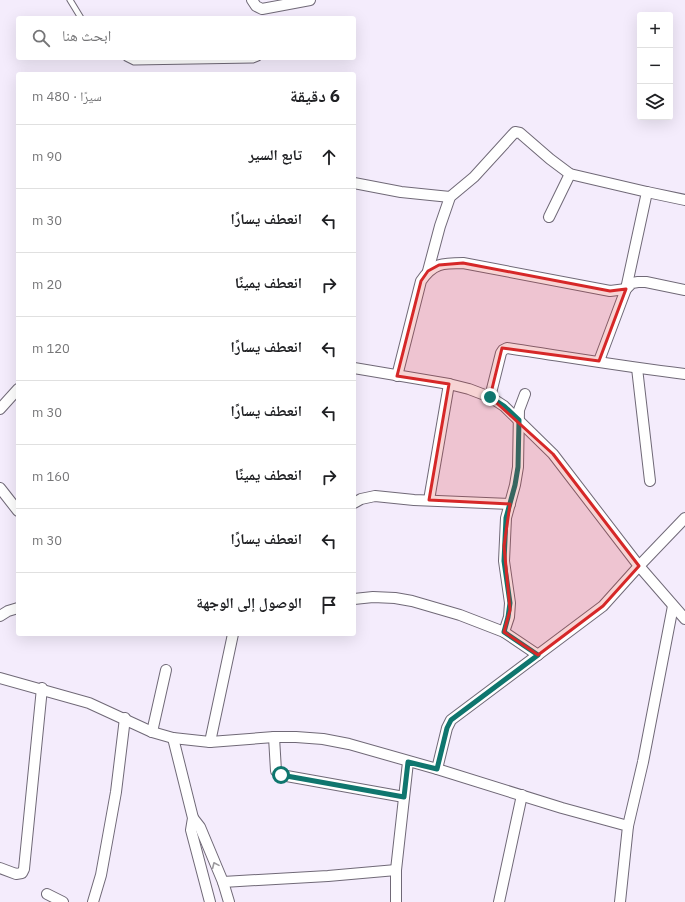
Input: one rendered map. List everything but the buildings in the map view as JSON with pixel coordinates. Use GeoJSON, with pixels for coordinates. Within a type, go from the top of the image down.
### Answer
{"type":"FeatureCollection","features":[{"type":"Feature","properties":{"kind":"street"},"geometry":{"type":"LineString","coordinates":[[252,0],[256,6],[262,10],[298,1],[310,0]]}},
{"type":"Feature","properties":{"kind":"street"},"geometry":{"type":"LineString","coordinates":[[397,376],[421,281],[428,271],[440,226],[450,197],[474,177],[515,132],[520,133],[570,174],[685,200]]}},
{"type":"Feature","properties":{"kind":"street"},"geometry":{"type":"LineString","coordinates":[[549,217],[570,174]]}},
{"type":"Feature","properties":{"kind":"street"},"geometry":{"type":"LineString","coordinates":[[356,183],[401,192],[450,197]]}},
{"type":"Feature","properties":{"kind":"street"},"geometry":{"type":"LineString","coordinates":[[599,361],[626,289],[647,192]]}},
{"type":"Feature","properties":{"kind":"street"},"geometry":{"type":"LineString","coordinates":[[428,271],[439,265],[447,263],[463,263],[610,292],[626,289],[632,282],[646,282],[685,290]]}},
{"type":"Feature","properties":{"kind":"street"},"geometry":{"type":"LineString","coordinates":[[490,397],[501,353],[504,349],[685,374]]}},
{"type":"Feature","properties":{"kind":"street"},"geometry":{"type":"LineString","coordinates":[[356,368],[449,384],[469,389],[490,397],[504,406],[553,454],[638,566],[685,619]]}},
{"type":"Feature","properties":{"kind":"street"},"geometry":{"type":"LineString","coordinates":[[637,368],[650,481]]}},
{"type":"Feature","properties":{"kind":"street"},"geometry":{"type":"LineString","coordinates":[[429,500],[449,384]]}},
{"type":"Feature","properties":{"kind":"street"},"geometry":{"type":"LineString","coordinates":[[0,409],[16,391]]}},
{"type":"Feature","properties":{"kind":"street"},"geometry":{"type":"LineString","coordinates":[[504,632],[510,610],[504,561],[506,518],[515,485],[518,467],[519,410],[525,394]]}},
{"type":"Feature","properties":{"kind":"street"},"geometry":{"type":"LineString","coordinates":[[0,488],[16,508]]}},
{"type":"Feature","properties":{"kind":"street"},"geometry":{"type":"LineString","coordinates":[[356,502],[361,499],[375,496],[510,504]]}},
{"type":"Feature","properties":{"kind":"street"},"geometry":{"type":"LineString","coordinates":[[437,769],[447,728],[451,720],[603,606],[638,566],[685,518]]}},
{"type":"Feature","properties":{"kind":"street"},"geometry":{"type":"LineString","coordinates":[[356,599],[388,598],[412,601],[460,615],[504,632],[538,655]]}},
{"type":"Feature","properties":{"kind":"street"},"geometry":{"type":"LineString","coordinates":[[620,902],[628,826],[643,762],[673,606]]}},
{"type":"Feature","properties":{"kind":"street"},"geometry":{"type":"LineString","coordinates":[[0,616],[16,609]]}},
{"type":"Feature","properties":{"kind":"street"},"geometry":{"type":"LineString","coordinates":[[210,742],[233,636]]}},
{"type":"Feature","properties":{"kind":"street"},"geometry":{"type":"LineString","coordinates":[[152,732],[166,670]]}},
{"type":"Feature","properties":{"kind":"street"},"geometry":{"type":"LineString","coordinates":[[0,678],[42,688],[89,702],[152,732],[173,738],[210,742],[274,737],[296,737],[323,739],[349,744],[628,826]]}},
{"type":"Feature","properties":{"kind":"street"},"geometry":{"type":"LineString","coordinates":[[0,868],[16,874],[22,873],[24,869],[42,688]]}},
{"type":"Feature","properties":{"kind":"street"},"geometry":{"type":"LineString","coordinates":[[93,902],[101,874],[116,792],[125,718]]}},
{"type":"Feature","properties":{"kind":"street"},"geometry":{"type":"LineString","coordinates":[[274,737],[275,766],[276,771],[281,775],[404,797]]}},
{"type":"Feature","properties":{"kind":"street"},"geometry":{"type":"LineString","coordinates":[[173,738],[193,818],[191,830],[210,902]]}},
{"type":"Feature","properties":{"kind":"street"},"geometry":{"type":"LineString","coordinates":[[396,902],[396,870],[408,762]]}},
{"type":"Feature","properties":{"kind":"street"},"geometry":{"type":"LineString","coordinates":[[499,902],[522,795]]}},
{"type":"Feature","properties":{"kind":"street"},"geometry":{"type":"LineString","coordinates":[[193,818],[200,827],[223,882],[229,902]]}},
{"type":"Feature","properties":{"kind":"street"},"geometry":{"type":"LineString","coordinates":[[223,882],[328,876],[396,870]]}},
{"type":"Feature","properties":{"kind":"street"},"geometry":{"type":"LineString","coordinates":[[47,894],[63,902]]}},
{"type":"Feature","properties":{"kind":"lane"},"geometry":{"type":"LineString","coordinates":[[70,0],[80,16]]}},
{"type":"Feature","properties":{"kind":"lane"},"geometry":{"type":"LineString","coordinates":[[130,60],[134,62],[253,60]]}},
{"type":"Feature","properties":{"kind":"highlighted area"},"geometry":{"type":"Polygon","coordinates":[[[463,263],[610,291],[626,289],[599,361],[502,348],[490,397],[553,454],[639,566],[603,606],[538,655],[504,632],[510,610],[504,546],[510,504],[429,500],[449,384],[397,376],[421,281],[428,271],[439,265],[463,263]]]}},
{"type":"Feature","properties":{"kind":"route"},"geometry":{"type":"LineString","coordinates":[[281,775],[404,797],[408,762],[437,769],[447,728],[451,720],[538,655],[504,632],[510,610],[504,561],[504,546],[506,518],[515,485],[518,467],[519,420],[504,406],[490,397]]}}]}
